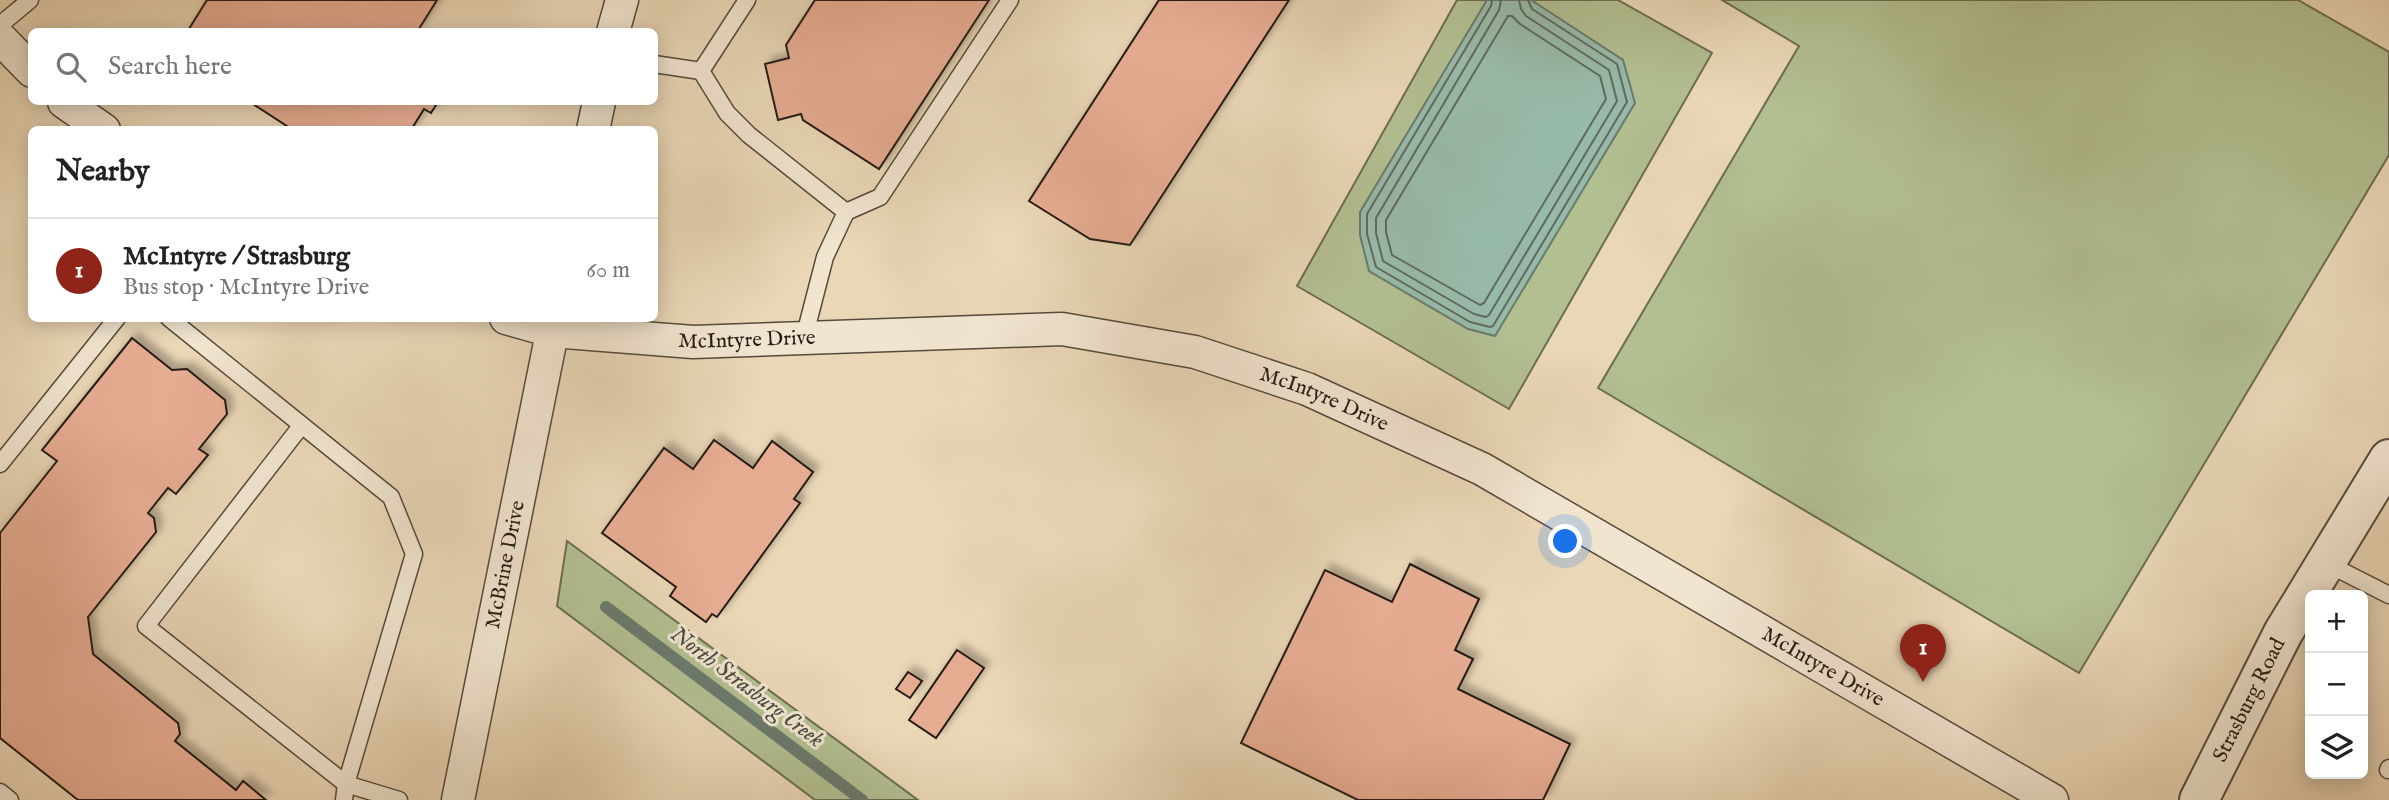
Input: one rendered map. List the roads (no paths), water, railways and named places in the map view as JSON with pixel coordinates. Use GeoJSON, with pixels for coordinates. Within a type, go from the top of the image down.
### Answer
{"type":"FeatureCollection","features":[{"type":"Feature","properties":{"kind":"street"},"geometry":{"type":"LineString","coordinates":[[614,28],[622,0]]}},
{"type":"Feature","properties":{"kind":"street"},"geometry":{"type":"LineString","coordinates":[[0,38],[28,67]]}},
{"type":"Feature","properties":{"kind":"street"},"geometry":{"type":"LineString","coordinates":[[68,105],[98,126]]}},
{"type":"Feature","properties":{"kind":"street"},"geometry":{"type":"LineString","coordinates":[[594,126],[598,105]]}},
{"type":"Feature","properties":{"kind":"street","name":"McIntyre Drive"},"geometry":{"type":"LineString","coordinates":[[533,322],[693,342],[1062,329],[1195,352],[1307,389],[1482,468],[2052,800]]}},
{"type":"Feature","properties":{"kind":"street","name":"McBrine Drive"},"geometry":{"type":"LineString","coordinates":[[458,800],[553,325]]}},
{"type":"Feature","properties":{"kind":"street","name":"Strasburg Road"},"geometry":{"type":"LineString","coordinates":[[2199,800],[2283,633],[2389,459]]}},
{"type":"Feature","properties":{"kind":"lane"},"geometry":{"type":"LineString","coordinates":[[0,25],[30,0]]}},
{"type":"Feature","properties":{"kind":"lane"},"geometry":{"type":"LineString","coordinates":[[701,71],[747,0]]}},
{"type":"Feature","properties":{"kind":"lane"},"geometry":{"type":"LineString","coordinates":[[804,338],[825,257],[846,212],[880,197],[1010,0]]}},
{"type":"Feature","properties":{"kind":"lane"},"geometry":{"type":"LineString","coordinates":[[658,65],[701,71],[727,113],[748,135],[846,212]]}},
{"type":"Feature","properties":{"kind":"lane"},"geometry":{"type":"LineString","coordinates":[[0,464],[114,322]]}},
{"type":"Feature","properties":{"kind":"lane"},"geometry":{"type":"LineString","coordinates":[[174,322],[391,497],[414,554],[345,792]]}},
{"type":"Feature","properties":{"kind":"lane"},"geometry":{"type":"LineString","coordinates":[[301,426],[146,626],[345,792],[399,800]]}},
{"type":"Feature","properties":{"kind":"lane"},"geometry":{"type":"LineString","coordinates":[[2326,563],[2389,595]]}},
{"type":"Feature","properties":{"kind":"lane"},"geometry":{"type":"LineString","coordinates":[[0,792],[10,800]]}},
{"type":"Feature","properties":{"kind":"water"},"geometry":{"type":"Polygon","coordinates":[[[1487,0],[1531,0],[1623,60],[1635,103],[1495,336],[1468,329],[1369,271],[1360,235],[1360,212],[1487,0]]]}},
{"type":"Feature","properties":{"kind":"waterway","name":"North Strasburg Creek"},"geometry":{"type":"LineString","coordinates":[[606,607],[862,800]]}},
{"type":"Feature","properties":{"kind":"place","name":"McIntyre / Strasburg"},"geometry":{"type":"Point","coordinates":[1923,682]}}]}
